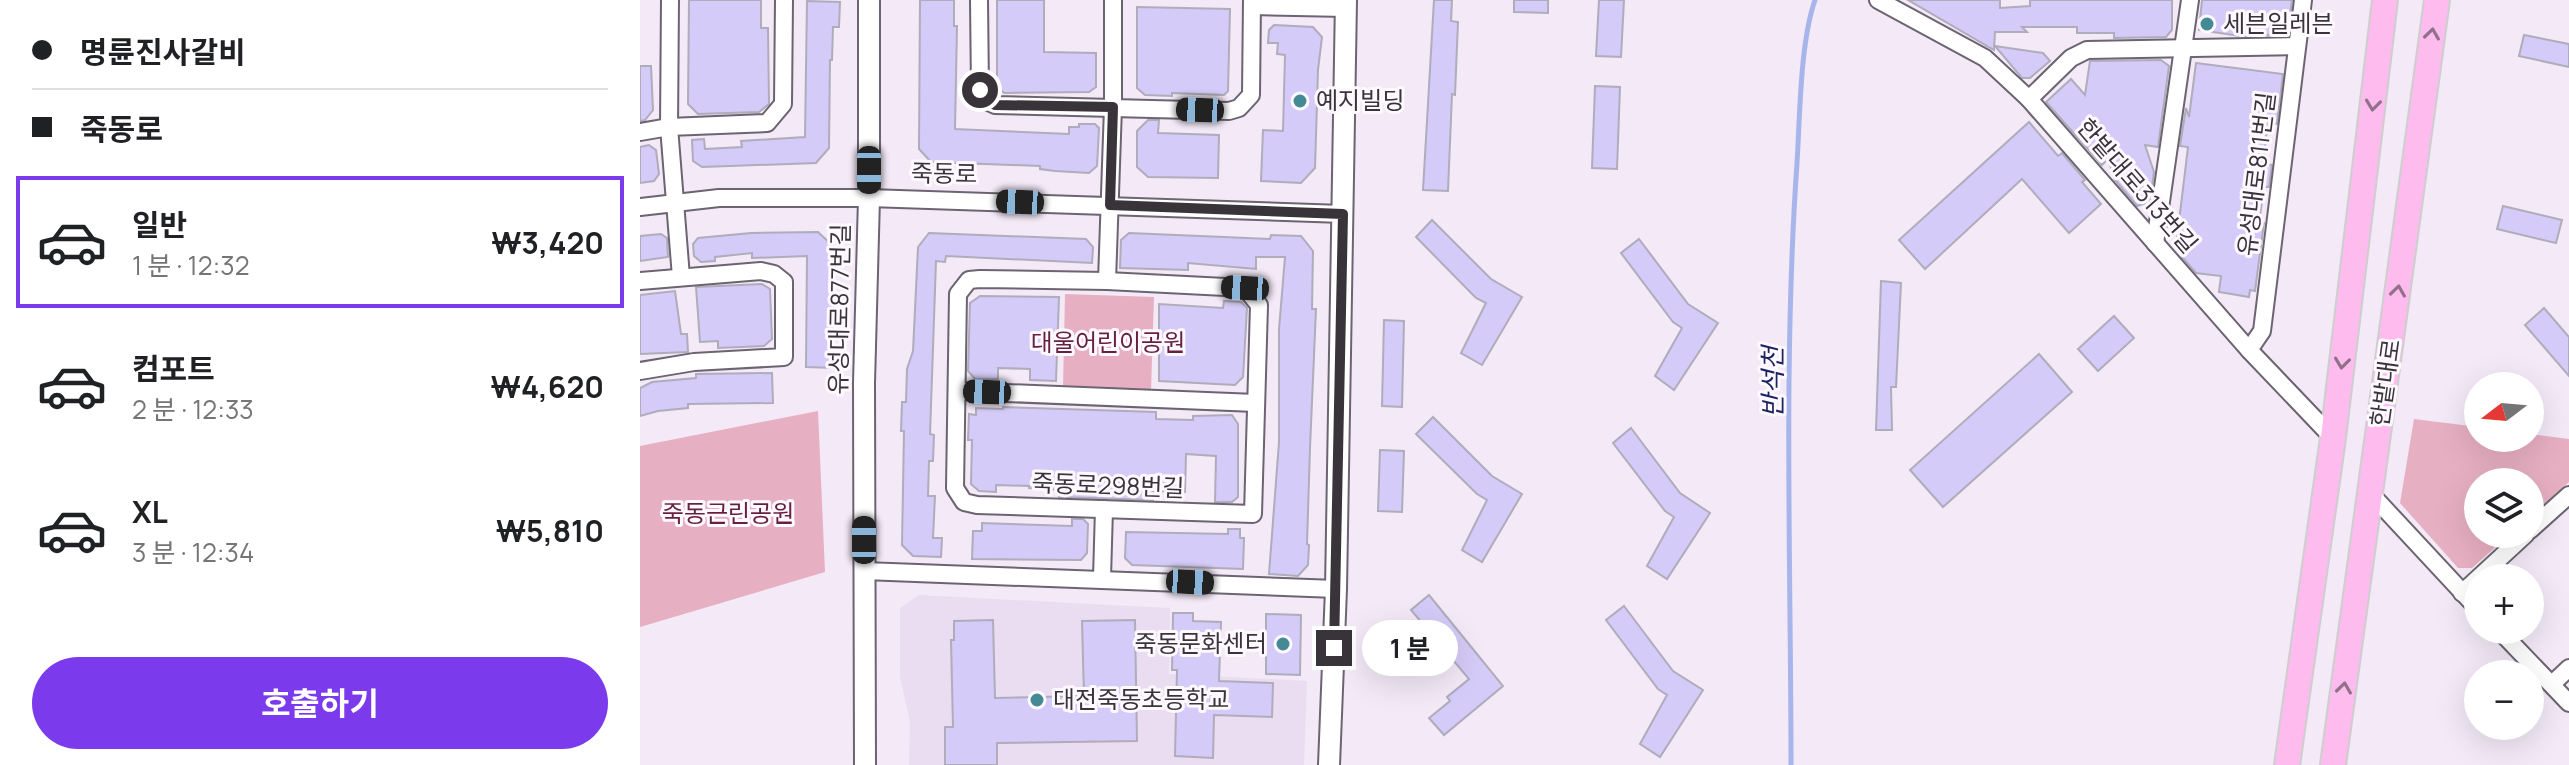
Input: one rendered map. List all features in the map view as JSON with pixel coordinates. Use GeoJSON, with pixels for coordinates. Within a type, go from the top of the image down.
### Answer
{"type":"FeatureCollection","features":[{"type":"Feature","properties":{"kind":"main road","name":"한밭대로"},"geometry":{"type":"LineString","coordinates":[[2287,765],[2333,438],[2385,0]]}},
{"type":"Feature","properties":{"kind":"main road","name":"한밭대로"},"geometry":{"type":"LineString","coordinates":[[2333,765],[2437,0]]}},
{"type":"Feature","properties":{"kind":"street"},"geometry":{"type":"LineString","coordinates":[[670,0],[669,127],[681,277]]}},
{"type":"Feature","properties":{"kind":"street"},"geometry":{"type":"LineString","coordinates":[[640,132],[669,127],[767,123],[783,104],[784,0]]}},
{"type":"Feature","properties":{"kind":"street","name":"유성대로877번길"},"geometry":{"type":"LineString","coordinates":[[865,765],[864,383],[869,198],[869,0]]}},
{"type":"Feature","properties":{"kind":"street"},"geometry":{"type":"LineString","coordinates":[[979,0],[980,90],[984,100],[995,105],[1229,111],[1239,108],[1251,95],[1252,3],[1346,4],[1336,589],[1329,765]]}},
{"type":"Feature","properties":{"kind":"street"},"geometry":{"type":"LineString","coordinates":[[1107,281],[1113,0]]}},
{"type":"Feature","properties":{"kind":"street"},"geometry":{"type":"LineString","coordinates":[[2155,243],[2190,0]]}},
{"type":"Feature","properties":{"kind":"street","name":"유성대로811번길"},"geometry":{"type":"LineString","coordinates":[[2249,350],[2262,331],[2303,0]]}},
{"type":"Feature","properties":{"kind":"street","name":"한밭대로313번길"},"geometry":{"type":"LineString","coordinates":[[1887,2],[1994,64],[2029,99],[2249,350],[2333,438]]}},
{"type":"Feature","properties":{"kind":"street"},"geometry":{"type":"LineString","coordinates":[[2029,99],[2078,53],[2087,50],[2297,46]]}},
{"type":"Feature","properties":{"kind":"street","name":"죽동로"},"geometry":{"type":"LineString","coordinates":[[640,207],[719,198],[869,198],[1343,214]]}},
{"type":"Feature","properties":{"kind":"street"},"geometry":{"type":"LineString","coordinates":[[640,281],[761,271],[774,274],[784,282],[784,357],[694,362],[640,371]]}},
{"type":"Feature","properties":{"kind":"street","name":"죽동로298번길"},"geometry":{"type":"LineString","coordinates":[[969,280],[1107,281],[1245,288],[1259,305],[1253,514],[977,505],[964,502],[955,488],[957,391],[958,294],[969,280]]}},
{"type":"Feature","properties":{"kind":"street"},"geometry":{"type":"LineString","coordinates":[[957,391],[1256,403]]}},
{"type":"Feature","properties":{"kind":"street"},"geometry":{"type":"LineString","coordinates":[[2371,494],[2462,593],[2511,548]]}},
{"type":"Feature","properties":{"kind":"street"},"geometry":{"type":"LineString","coordinates":[[2544,518],[2569,495]]}},
{"type":"Feature","properties":{"kind":"street"},"geometry":{"type":"LineString","coordinates":[[1102,578],[1104,509]]}},
{"type":"Feature","properties":{"kind":"street"},"geometry":{"type":"LineString","coordinates":[[864,571],[1336,589]]}},
{"type":"Feature","properties":{"kind":"street"},"geometry":{"type":"LineString","coordinates":[[2513,644],[2569,703]]}},
{"type":"Feature","properties":{"kind":"street"},"geometry":{"type":"LineString","coordinates":[[2552,684],[2569,668]]}},
{"type":"Feature","properties":{"kind":"shaded area","name":"대전죽동초등학교"},"geometry":{"type":"Polygon","coordinates":[[[919,595],[1170,608],[1169,674],[1307,681],[1304,765],[909,765],[910,722],[900,677],[900,608],[919,595]]]}},
{"type":"Feature","properties":{"kind":"green space","name":"대울어린이공원"},"geometry":{"type":"Polygon","coordinates":[[[1065,294],[1154,297],[1151,391],[1063,389],[1065,294]]]}},
{"type":"Feature","properties":{"kind":"green space","name":"죽동근린공원"},"geometry":{"type":"Polygon","coordinates":[[[818,411],[825,572],[640,627],[640,446],[818,411]]]}},
{"type":"Feature","properties":{"kind":"green space"},"geometry":{"type":"Polygon","coordinates":[[[2414,419],[2464,425],[2464,452],[2544,452],[2544,436],[2569,439],[2569,482],[2544,504],[2544,468],[2464,468],[2464,548],[2494,548],[2476,564],[2464,564],[2464,568],[2458,568],[2400,503],[2414,419]]]}},
{"type":"Feature","properties":{"kind":"building"},"geometry":{"type":"Polygon","coordinates":[[[689,0],[761,0],[761,28],[768,28],[769,104],[759,112],[698,114],[688,104],[689,0]]]}},
{"type":"Feature","properties":{"kind":"building"},"geometry":{"type":"Polygon","coordinates":[[[920,0],[954,0],[954,26],[957,26],[955,129],[1069,134],[1069,127],[1095,124],[1099,128],[1097,166],[1089,173],[1040,169],[1040,166],[931,162],[919,149],[920,0]]]}},
{"type":"Feature","properties":{"kind":"building"},"geometry":{"type":"Polygon","coordinates":[[[997,0],[1044,0],[1044,52],[1096,53],[1096,87],[1089,92],[1004,93],[997,86],[997,0]]]}},
{"type":"Feature","properties":{"kind":"building"},"geometry":{"type":"Polygon","coordinates":[[[1434,0],[1452,0],[1451,21],[1458,22],[1448,191],[1423,190],[1434,0]]]}},
{"type":"Feature","properties":{"kind":"building"},"geometry":{"type":"Polygon","coordinates":[[[1514,0],[1548,0],[1548,13],[1514,12],[1514,0]]]}},
{"type":"Feature","properties":{"kind":"building"},"geometry":{"type":"Polygon","coordinates":[[[1599,0],[1624,0],[1621,57],[1596,56],[1599,0]]]}},
{"type":"Feature","properties":{"kind":"building"},"geometry":{"type":"Polygon","coordinates":[[[1908,0],[2000,0],[2000,8],[2030,6],[2030,0],[2172,0],[2172,30],[2166,37],[2114,38],[2114,33],[2077,33],[2077,27],[2022,27],[2027,32],[1995,32],[1994,50],[1908,0]]]}},
{"type":"Feature","properties":{"kind":"building"},"geometry":{"type":"Polygon","coordinates":[[[2202,0],[2292,0],[2288,34],[2240,36],[2199,30],[2202,0]]]}},
{"type":"Feature","properties":{"kind":"building"},"geometry":{"type":"Polygon","coordinates":[[[807,1],[840,2],[839,27],[833,27],[830,60],[829,148],[816,163],[702,167],[693,161],[692,140],[704,139],[705,149],[742,147],[741,141],[805,137],[807,1]]]}},
{"type":"Feature","properties":{"kind":"building"},"geometry":{"type":"Polygon","coordinates":[[[1137,7],[1230,9],[1228,91],[1224,95],[1172,93],[1172,96],[1145,95],[1137,88],[1137,7]]]}},
{"type":"Feature","properties":{"kind":"building","name":"예지빌딩"},"geometry":{"type":"Polygon","coordinates":[[[1274,25],[1313,27],[1322,37],[1315,168],[1301,183],[1261,181],[1263,130],[1283,131],[1285,55],[1277,54],[1278,43],[1268,43],[1269,30],[1274,25]]]}},
{"type":"Feature","properties":{"kind":"building"},"geometry":{"type":"Polygon","coordinates":[[[2524,35],[2569,44],[2569,67],[2519,56],[2524,35]]]}},
{"type":"Feature","properties":{"kind":"building"},"geometry":{"type":"Polygon","coordinates":[[[1995,46],[2043,53],[2050,61],[2030,78],[2022,78],[1995,46]]]}},
{"type":"Feature","properties":{"kind":"building"},"geometry":{"type":"Polygon","coordinates":[[[2161,60],[2169,66],[2158,147],[2145,145],[2154,172],[2150,202],[2137,206],[2115,180],[2108,159],[2102,165],[2046,102],[2071,79],[2085,95],[2090,61],[2161,60]]]}},
{"type":"Feature","properties":{"kind":"building"},"geometry":{"type":"Polygon","coordinates":[[[2196,63],[2283,74],[2277,124],[2268,123],[2263,163],[2272,165],[2269,187],[2264,187],[2259,222],[2264,223],[2255,291],[2250,290],[2249,297],[2219,292],[2221,276],[2196,273],[2182,257],[2184,239],[2177,238],[2188,147],[2180,146],[2186,108],[2189,117],[2196,63]]]}},
{"type":"Feature","properties":{"kind":"building"},"geometry":{"type":"Polygon","coordinates":[[[640,66],[651,66],[653,110],[645,120],[640,121],[640,66]]]}},
{"type":"Feature","properties":{"kind":"building"},"geometry":{"type":"Polygon","coordinates":[[[1595,86],[1620,87],[1617,169],[1592,168],[1595,86]]]}},
{"type":"Feature","properties":{"kind":"building"},"geometry":{"type":"Polygon","coordinates":[[[1148,120],[1159,120],[1158,133],[1219,135],[1218,178],[1148,177],[1137,167],[1137,131],[1148,120]]]}},
{"type":"Feature","properties":{"kind":"building"},"geometry":{"type":"Polygon","coordinates":[[[2029,122],[2058,156],[2062,153],[2101,204],[2069,233],[2022,179],[1925,269],[1899,240],[2029,122]]]}},
{"type":"Feature","properties":{"kind":"building"},"geometry":{"type":"Polygon","coordinates":[[[649,145],[656,150],[659,174],[654,181],[640,183],[640,147],[649,145]]]}},
{"type":"Feature","properties":{"kind":"building"},"geometry":{"type":"Polygon","coordinates":[[[2503,206],[2562,220],[2556,243],[2497,229],[2503,206]]]}},
{"type":"Feature","properties":{"kind":"building"},"geometry":{"type":"Polygon","coordinates":[[[1432,220],[1491,279],[1522,297],[1482,365],[1461,353],[1486,303],[1476,298],[1416,237],[1432,220]]]}},
{"type":"Feature","properties":{"kind":"building"},"geometry":{"type":"Polygon","coordinates":[[[818,232],[835,248],[834,268],[830,268],[833,368],[806,367],[807,256],[752,258],[752,253],[715,257],[715,261],[701,262],[694,256],[693,244],[698,238],[818,232]]]}},
{"type":"Feature","properties":{"kind":"building"},"geometry":{"type":"Polygon","coordinates":[[[929,233],[1086,239],[1093,247],[1092,263],[946,256],[945,262],[936,261],[930,434],[934,435],[933,461],[929,461],[928,496],[935,496],[933,538],[942,538],[941,557],[913,556],[902,545],[902,402],[906,402],[907,369],[913,351],[918,247],[929,233]]]}},
{"type":"Feature","properties":{"kind":"building"},"geometry":{"type":"Polygon","coordinates":[[[1129,233],[1270,239],[1271,235],[1301,236],[1313,251],[1312,309],[1316,309],[1309,545],[1308,565],[1298,576],[1269,574],[1279,442],[1279,329],[1285,257],[1256,257],[1256,269],[1188,263],[1188,270],[1120,268],[1121,240],[1129,233]]]}},
{"type":"Feature","properties":{"kind":"building"},"geometry":{"type":"Polygon","coordinates":[[[661,234],[667,238],[668,257],[640,261],[640,236],[661,234]]]}},
{"type":"Feature","properties":{"kind":"building"},"geometry":{"type":"Polygon","coordinates":[[[1639,239],[1688,304],[1718,323],[1674,390],[1655,376],[1682,328],[1673,322],[1621,253],[1639,239]]]}},
{"type":"Feature","properties":{"kind":"building"},"geometry":{"type":"Polygon","coordinates":[[[1881,281],[1901,283],[1896,387],[1891,387],[1892,430],[1876,430],[1881,281]]]}},
{"type":"Feature","properties":{"kind":"building"},"geometry":{"type":"Polygon","coordinates":[[[762,284],[770,289],[772,339],[764,346],[718,348],[718,341],[700,342],[696,287],[762,284]]]}},
{"type":"Feature","properties":{"kind":"building"},"geometry":{"type":"Polygon","coordinates":[[[675,291],[681,334],[687,334],[688,352],[640,354],[640,295],[675,291]]]}},
{"type":"Feature","properties":{"kind":"building"},"geometry":{"type":"Polygon","coordinates":[[[980,296],[1059,297],[1056,381],[1030,380],[1030,369],[998,368],[998,379],[975,379],[968,371],[970,303],[980,296]]]}},
{"type":"Feature","properties":{"kind":"building"},"geometry":{"type":"Polygon","coordinates":[[[1224,301],[1241,302],[1247,308],[1243,377],[1235,385],[1159,381],[1159,304],[1223,308],[1224,301]]]}},
{"type":"Feature","properties":{"kind":"building"},"geometry":{"type":"Polygon","coordinates":[[[2544,308],[2569,337],[2569,376],[2525,325],[2544,308]]]}},
{"type":"Feature","properties":{"kind":"building"},"geometry":{"type":"Polygon","coordinates":[[[2114,316],[2134,338],[2098,371],[2078,349],[2114,316]]]}},
{"type":"Feature","properties":{"kind":"building"},"geometry":{"type":"Polygon","coordinates":[[[1384,320],[1404,321],[1402,407],[1382,406],[1384,320]]]}},
{"type":"Feature","properties":{"kind":"building"},"geometry":{"type":"Polygon","coordinates":[[[2039,354],[2072,392],[1943,507],[1910,470],[2039,354]]]}},
{"type":"Feature","properties":{"kind":"building"},"geometry":{"type":"Polygon","coordinates":[[[772,373],[773,403],[688,404],[688,408],[640,416],[640,388],[652,382],[696,378],[696,374],[772,373]]]}},
{"type":"Feature","properties":{"kind":"building"},"geometry":{"type":"Polygon","coordinates":[[[976,408],[1156,412],[1156,419],[1193,420],[1193,416],[1232,415],[1238,424],[1238,497],[1232,502],[1215,502],[1216,456],[1186,454],[1185,492],[1153,491],[1153,500],[1059,497],[1059,490],[1029,486],[996,485],[996,492],[979,491],[971,484],[969,414],[976,415],[976,408]]]}},
{"type":"Feature","properties":{"kind":"building"},"geometry":{"type":"Polygon","coordinates":[[[1433,417],[1492,476],[1522,494],[1482,562],[1462,550],[1487,500],[1477,494],[1416,434],[1433,417]]]}},
{"type":"Feature","properties":{"kind":"building"},"geometry":{"type":"Polygon","coordinates":[[[1631,428],[1680,493],[1710,513],[1667,579],[1647,566],[1674,517],[1665,511],[1613,443],[1631,428]]]}},
{"type":"Feature","properties":{"kind":"building"},"geometry":{"type":"Polygon","coordinates":[[[1380,450],[1404,451],[1402,512],[1378,511],[1380,450]]]}},
{"type":"Feature","properties":{"kind":"building"},"geometry":{"type":"Polygon","coordinates":[[[1072,519],[1083,519],[1088,524],[1087,553],[1081,560],[972,559],[973,531],[982,531],[982,523],[1072,526],[1072,519]]]}},
{"type":"Feature","properties":{"kind":"building"},"geometry":{"type":"Polygon","coordinates":[[[1228,529],[1240,529],[1240,538],[1244,538],[1243,569],[1132,565],[1125,558],[1126,532],[1228,534],[1228,529]]]}},
{"type":"Feature","properties":{"kind":"building"},"geometry":{"type":"Polygon","coordinates":[[[1429,595],[1503,686],[1444,735],[1429,718],[1450,701],[1447,697],[1469,679],[1411,610],[1429,595]]]}},
{"type":"Feature","properties":{"kind":"building"},"geometry":{"type":"Polygon","coordinates":[[[1624,606],[1673,671],[1703,690],[1660,757],[1640,744],[1667,695],[1658,689],[1606,620],[1624,606]]]}},
{"type":"Feature","properties":{"kind":"building"},"geometry":{"type":"Polygon","coordinates":[[[1173,613],[1193,613],[1193,621],[1221,622],[1219,681],[1273,683],[1272,717],[1214,715],[1213,758],[1175,756],[1177,670],[1172,670],[1173,613]]]}},
{"type":"Feature","properties":{"kind":"building","name":"죽동문화센터"},"geometry":{"type":"Polygon","coordinates":[[[1266,614],[1301,615],[1300,675],[1266,674],[1266,614]]]}},
{"type":"Feature","properties":{"kind":"building"},"geometry":{"type":"Polygon","coordinates":[[[993,620],[995,698],[1084,696],[1082,621],[1135,620],[1137,741],[997,743],[997,765],[945,765],[945,727],[953,727],[951,640],[954,640],[954,621],[993,620]]]}},
{"type":"Feature","properties":{"kind":"waterway","name":"반석천"},"geometry":{"type":"LineString","coordinates":[[1791,765],[1790,313],[1802,80],[1806,37],[1815,0]]}},
{"type":"Feature","properties":{"kind":"place","name":"세븐일레븐"},"geometry":{"type":"Point","coordinates":[2207,24]}},
{"type":"Feature","properties":{"kind":"place","name":"예지빌딩"},"geometry":{"type":"Point","coordinates":[1300,101]}},
{"type":"Feature","properties":{"kind":"place","name":"죽동문화센터"},"geometry":{"type":"Point","coordinates":[1283,644]}},
{"type":"Feature","properties":{"kind":"place","name":"대전죽동초등학교"},"geometry":{"type":"Point","coordinates":[1037,700]}},
{"type":"Feature","properties":{"kind":"route"},"geometry":{"type":"LineString","coordinates":[[980,90],[984,100],[995,105],[1113,107],[1110,205],[1343,214],[1334,648]]}}]}
